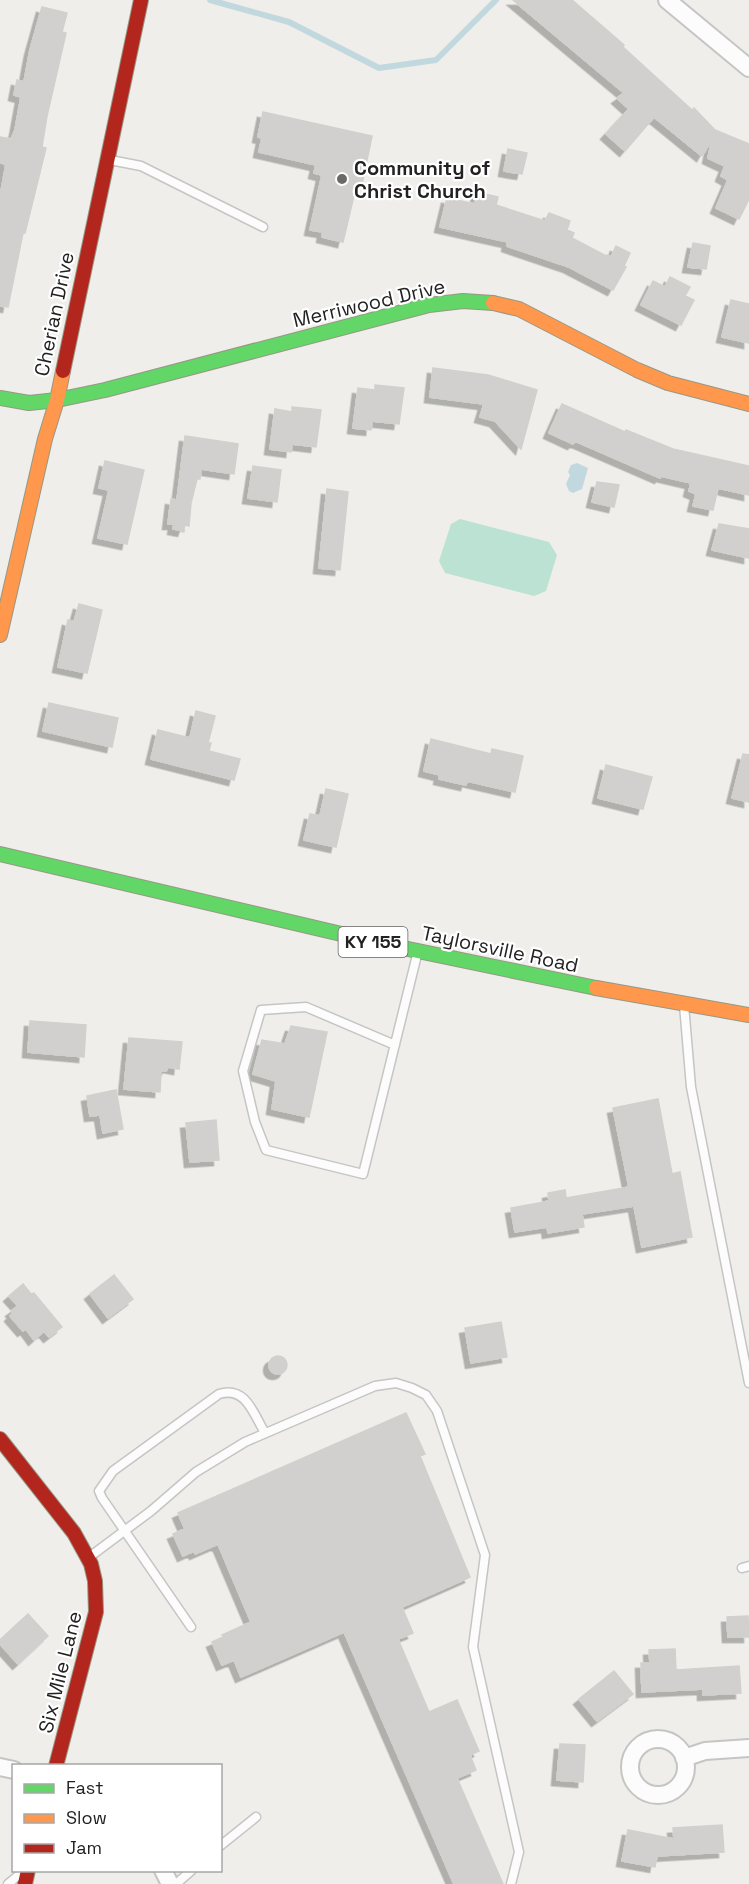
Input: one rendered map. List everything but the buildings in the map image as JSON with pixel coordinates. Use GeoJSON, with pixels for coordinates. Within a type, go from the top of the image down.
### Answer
{"type":"FeatureCollection","features":[{"type":"Feature","properties":{"kind":"street","name":"Cherian Drive"},"geometry":{"type":"LineString","coordinates":[[0,634],[45,439],[57,400],[141,0]]}},
{"type":"Feature","properties":{"kind":"street"},"geometry":{"type":"LineString","coordinates":[[667,0],[749,68]]}},
{"type":"Feature","properties":{"kind":"street","name":"Merriwood Drive"},"geometry":{"type":"LineString","coordinates":[[0,398],[29,404],[57,400],[105,390],[429,305],[479,300],[519,309],[637,370],[668,383],[749,404]]}},
{"type":"Feature","properties":{"kind":"street","name":"Taylorsville Road"},"geometry":{"type":"LineString","coordinates":[[0,854],[418,951],[573,984],[749,1016]]}},
{"type":"Feature","properties":{"kind":"street","name":"Six Mile Lane"},"geometry":{"type":"LineString","coordinates":[[0,1438],[74,1533],[88,1558],[95,1581],[96,1612],[57,1764]]}},
{"type":"Feature","properties":{"kind":"street"},"geometry":{"type":"LineString","coordinates":[[684,1758],[705,1751],[749,1748]]}},
{"type":"Feature","properties":{"kind":"lane"},"geometry":{"type":"LineString","coordinates":[[107,159],[141,166],[263,227]]}},
{"type":"Feature","properties":{"kind":"lane"},"geometry":{"type":"LineString","coordinates":[[395,1045],[306,1007],[261,1010],[243,1071],[255,1122],[266,1150],[363,1174],[395,1045],[418,951]]}},
{"type":"Feature","properties":{"kind":"lane"},"geometry":{"type":"LineString","coordinates":[[684,1005],[691,1087],[749,1383]]}},
{"type":"Feature","properties":{"kind":"lane"},"geometry":{"type":"LineString","coordinates":[[88,1558],[151,1511],[196,1472],[245,1442],[375,1386],[396,1383],[426,1395],[437,1411],[485,1555],[473,1647],[519,1852],[511,1884]]}},
{"type":"Feature","properties":{"kind":"lane"},"geometry":{"type":"LineString","coordinates":[[191,1627],[99,1491],[113,1471],[219,1394],[230,1390],[241,1394],[265,1433]]}},
{"type":"Feature","properties":{"kind":"lane"},"geometry":{"type":"LineString","coordinates":[[222,1844],[256,1817]]}},
{"type":"Feature","properties":{"kind":"lane"},"geometry":{"type":"LineString","coordinates":[[8,1884],[24,1872]]}},
{"type":"Feature","properties":{"kind":"lane"},"geometry":{"type":"LineString","coordinates":[[176,1884],[190,1872]]}},
{"type":"Feature","properties":{"kind":"green space"},"geometry":{"type":"Polygon","coordinates":[[[460,519],[549,542],[557,555],[546,591],[534,596],[445,573],[439,561],[451,524],[460,519]]]}},
{"type":"Feature","properties":{"kind":"water"},"geometry":{"type":"Polygon","coordinates":[[[577,463],[588,468],[582,489],[573,493],[569,491],[566,484],[571,465],[577,463]]]}},
{"type":"Feature","properties":{"kind":"waterway"},"geometry":{"type":"LineString","coordinates":[[210,0],[289,22],[379,68],[436,60],[496,0]]}},
{"type":"Feature","properties":{"kind":"traffic: fast"},"geometry":{"type":"LineString","coordinates":[[0,398],[29,403],[57,400],[105,390],[429,305],[463,301],[493,303]]}},
{"type":"Feature","properties":{"kind":"traffic: fast"},"geometry":{"type":"LineString","coordinates":[[0,854],[384,944],[596,988]]}},
{"type":"Feature","properties":{"kind":"traffic: slow"},"geometry":{"type":"LineString","coordinates":[[493,303],[519,309],[637,370],[668,383],[749,404]]}},
{"type":"Feature","properties":{"kind":"traffic: slow"},"geometry":{"type":"LineString","coordinates":[[0,635],[63,371]]}},
{"type":"Feature","properties":{"kind":"traffic: slow"},"geometry":{"type":"LineString","coordinates":[[596,988],[749,1015]]}},
{"type":"Feature","properties":{"kind":"traffic: jam"},"geometry":{"type":"LineString","coordinates":[[63,371],[141,0]]}},
{"type":"Feature","properties":{"kind":"traffic: jam"},"geometry":{"type":"LineString","coordinates":[[0,1439],[74,1533],[91,1564],[95,1581],[96,1612],[57,1764]]}},
{"type":"Feature","properties":{"kind":"traffic: jam"},"geometry":{"type":"LineString","coordinates":[[25,1884],[28,1872]]}},
{"type":"Feature","properties":{"kind":"place","name":"Community of Christ Church"},"geometry":{"type":"Point","coordinates":[342,179]}}]}
